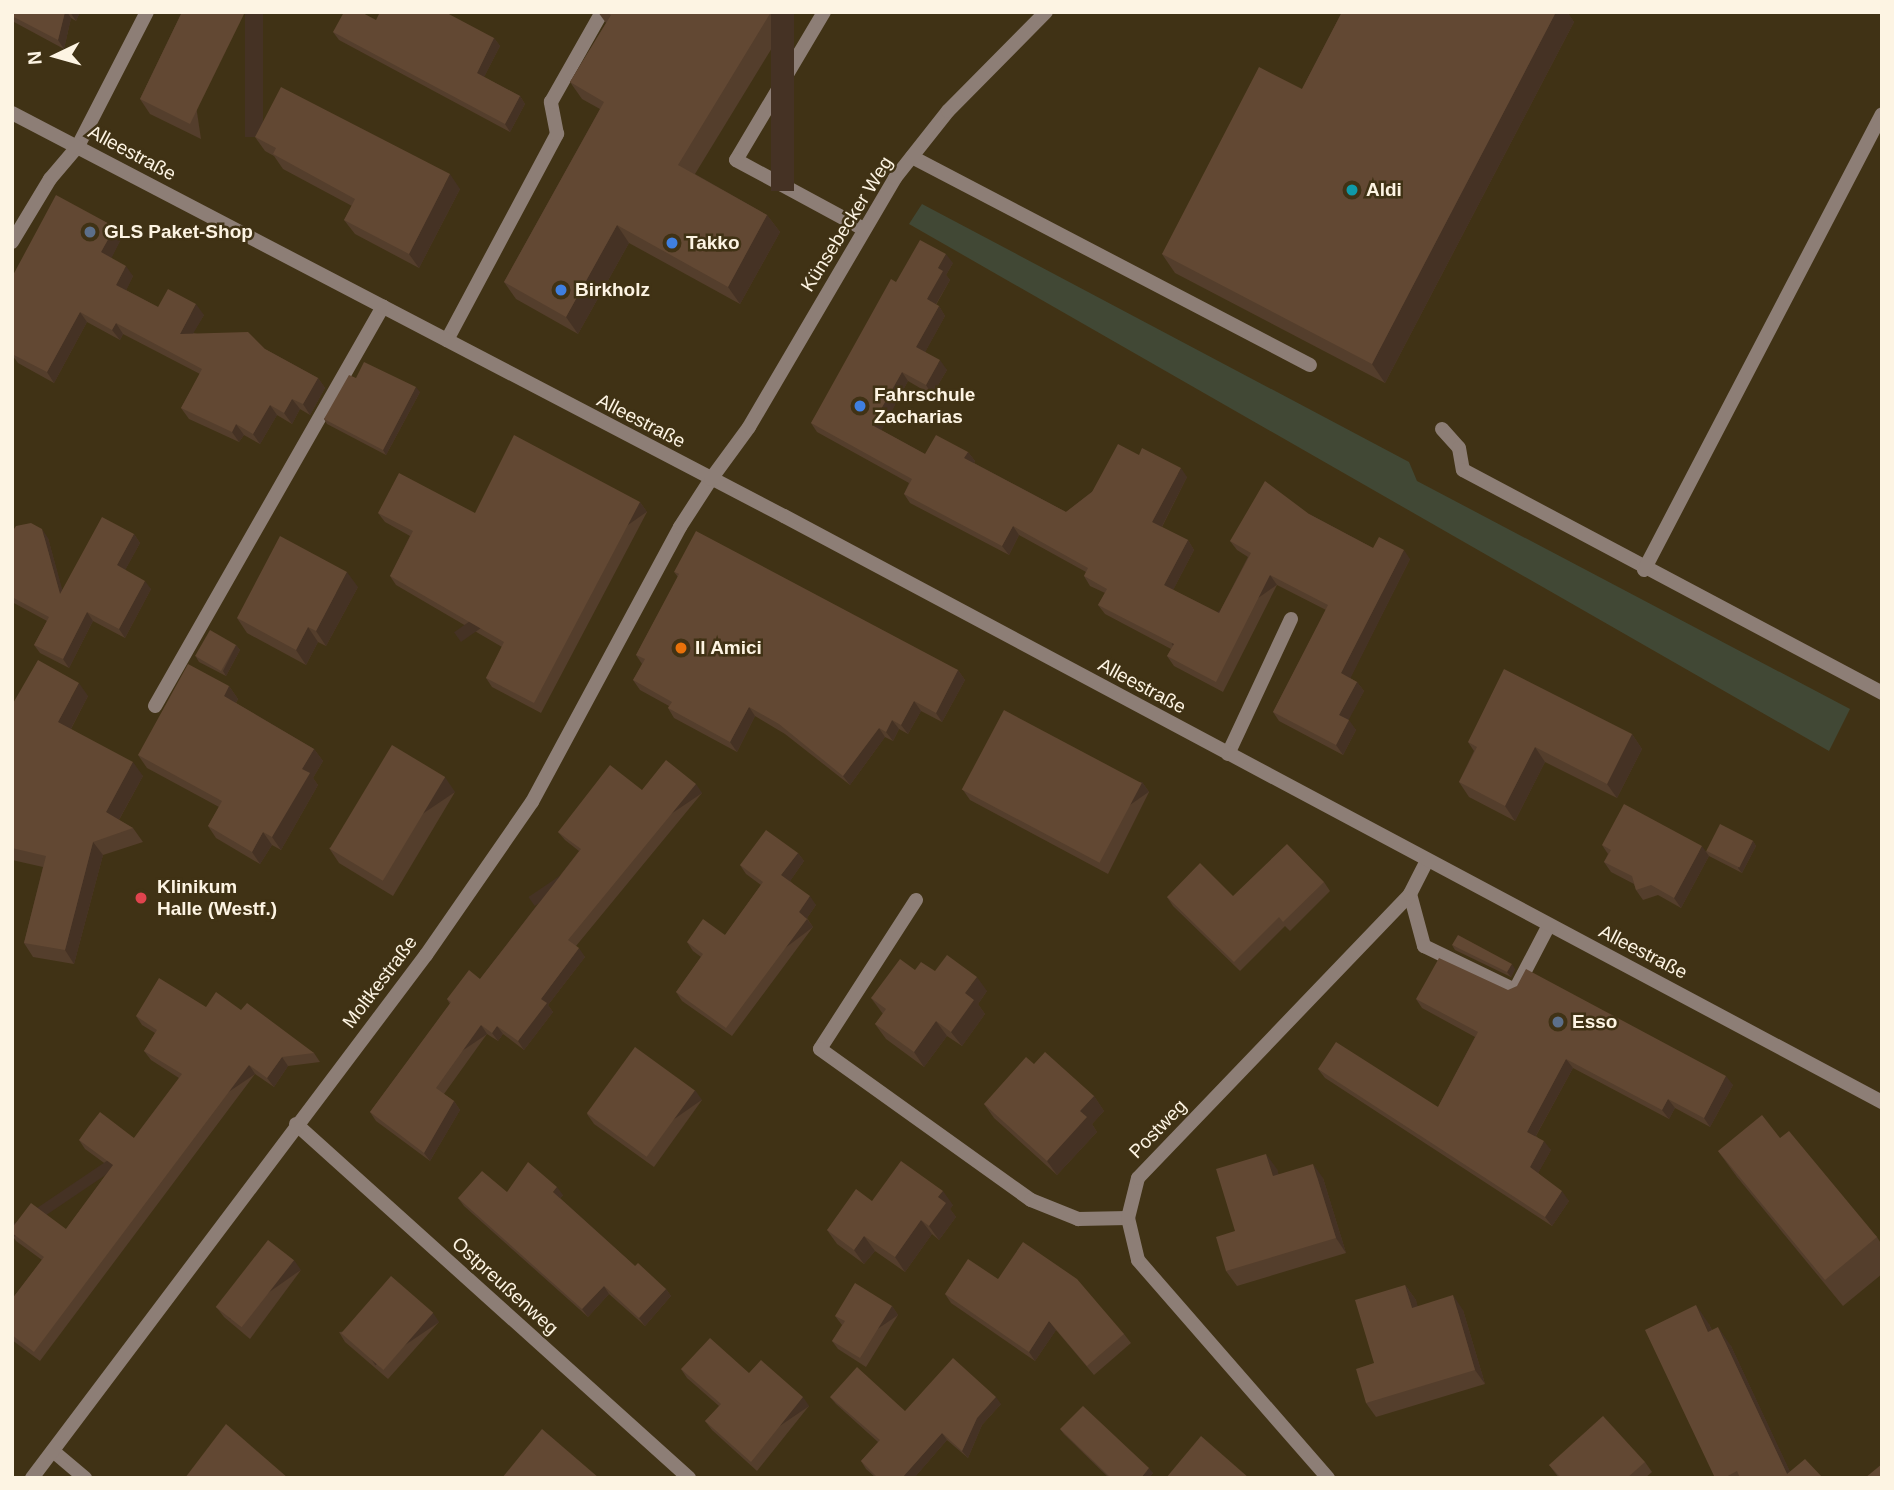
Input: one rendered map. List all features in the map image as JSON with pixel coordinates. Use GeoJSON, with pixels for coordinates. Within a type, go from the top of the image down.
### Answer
{"type":"FeatureCollection","features":[{"type":"Feature","properties":{"kind":"street"},"geometry":{"type":"LineString","coordinates":[[12,242],[50,179],[78,146],[147,12]]}},
{"type":"Feature","properties":{"kind":"street"},"geometry":{"type":"LineString","coordinates":[[447,340],[557,134],[551,102],[602,12]]}},
{"type":"Feature","properties":{"kind":"street"},"geometry":{"type":"LineString","coordinates":[[824,12],[736,160],[862,228]]}},
{"type":"Feature","properties":{"kind":"street","name":"Künsebecker Weg"},"geometry":{"type":"LineString","coordinates":[[711,479],[749,427],[862,228],[912,157],[948,111],[1046,12]]}},
{"type":"Feature","properties":{"kind":"street","name":"Alleestraße"},"geometry":{"type":"LineString","coordinates":[[12,113],[711,479],[1882,1102]]}},
{"type":"Feature","properties":{"kind":"street"},"geometry":{"type":"LineString","coordinates":[[1644,570],[1882,114]]}},
{"type":"Feature","properties":{"kind":"street"},"geometry":{"type":"LineString","coordinates":[[912,157],[1310,365]]}},
{"type":"Feature","properties":{"kind":"street"},"geometry":{"type":"LineString","coordinates":[[155,706],[383,307]]}},
{"type":"Feature","properties":{"kind":"street"},"geometry":{"type":"LineString","coordinates":[[1442,429],[1459,448],[1463,470],[1644,570],[1882,693]]}},
{"type":"Feature","properties":{"kind":"street","name":"Moltkestraße"},"geometry":{"type":"LineString","coordinates":[[32,1478],[296,1124],[426,955],[532,802],[680,527],[711,479]]}},
{"type":"Feature","properties":{"kind":"street"},"geometry":{"type":"LineString","coordinates":[[1228,754],[1291,619]]}},
{"type":"Feature","properties":{"kind":"street","name":"Postweg"},"geometry":{"type":"LineString","coordinates":[[1328,1478],[1138,1260],[1128,1218],[1138,1178],[1410,894],[1427,862]]}},
{"type":"Feature","properties":{"kind":"street"},"geometry":{"type":"LineString","coordinates":[[1410,894],[1424,946],[1515,990],[1549,925]]}},
{"type":"Feature","properties":{"kind":"street"},"geometry":{"type":"LineString","coordinates":[[916,901],[820,1049],[1031,1200],[1078,1219],[1128,1218]]}},
{"type":"Feature","properties":{"kind":"street","name":"Ostpreußenweg"},"geometry":{"type":"LineString","coordinates":[[296,1124],[688,1478]]}},
{"type":"Feature","properties":{"kind":"street"},"geometry":{"type":"LineString","coordinates":[[53,1451],[85,1478]]}},
{"type":"Feature","properties":{"kind":"green space"},"geometry":{"type":"Polygon","coordinates":[[[922,204],[1409,462],[1417,481],[1850,709],[1829,751],[909,224],[922,204]]]}},
{"type":"Feature","properties":{"kind":"building"},"geometry":{"type":"Polygon","coordinates":[[[12,12],[65,12],[58,40],[12,16],[12,12]]]}},
{"type":"Feature","properties":{"kind":"building"},"geometry":{"type":"Polygon","coordinates":[[[182,12],[245,12],[190,124],[140,99],[182,12]]]}},
{"type":"Feature","properties":{"kind":"building"},"geometry":{"type":"Polygon","coordinates":[[[344,12],[361,12],[376,20],[380,12],[445,12],[494,38],[477,73],[520,96],[505,124],[333,32],[344,12]]]}},
{"type":"Feature","properties":{"kind":"building"},"geometry":{"type":"Polygon","coordinates":[[[605,12],[771,12],[678,165],[767,215],[728,287],[617,225],[566,317],[504,282],[604,102],[570,82],[611,15],[605,12]]]}},
{"type":"Feature","properties":{"kind":"building","name":"Aldi"},"geometry":{"type":"Polygon","coordinates":[[[1342,12],[1556,12],[1372,364],[1162,254],[1259,67],[1302,89],[1342,12]]]}},
{"type":"Feature","properties":{"kind":"building"},"geometry":{"type":"Polygon","coordinates":[[[281,87],[450,174],[409,254],[344,220],[355,199],[273,154],[276,148],[255,137],[281,87]]]}},
{"type":"Feature","properties":{"kind":"building"},"geometry":{"type":"Polygon","coordinates":[[[56,195],[115,227],[101,252],[126,266],[116,285],[158,307],[168,289],[196,304],[180,334],[248,332],[265,349],[318,378],[303,404],[292,399],[284,413],[270,405],[253,434],[236,424],[232,432],[181,408],[202,369],[116,323],[112,330],[80,312],[47,372],[12,354],[12,277],[56,195]]]}},
{"type":"Feature","properties":{"kind":"building"},"geometry":{"type":"Polygon","coordinates":[[[920,240],[946,254],[938,268],[943,271],[927,299],[939,306],[916,347],[940,360],[926,385],[902,372],[872,425],[925,454],[936,435],[968,452],[964,458],[1066,512],[1092,492],[1118,444],[1139,455],[1142,448],[1181,468],[1152,522],[1188,540],[1164,585],[1219,613],[1251,553],[1230,541],[1265,481],[1309,514],[1373,548],[1379,537],[1404,550],[1341,673],[1357,682],[1339,715],[1349,720],[1336,745],[1273,712],[1328,605],[1270,575],[1216,682],[1167,656],[1174,644],[1098,605],[1107,589],[1084,576],[1088,568],[1013,526],[1002,546],[904,494],[912,479],[811,423],[891,279],[896,282],[920,240]]]}},
{"type":"Feature","properties":{"kind":"building"},"geometry":{"type":"Polygon","coordinates":[[[364,362],[416,387],[383,450],[324,419],[349,375],[356,378],[364,362]]]}},
{"type":"Feature","properties":{"kind":"building"},"geometry":{"type":"Polygon","coordinates":[[[514,435],[640,502],[534,703],[486,678],[504,642],[390,576],[413,531],[378,513],[399,473],[475,513],[514,435]]]}},
{"type":"Feature","properties":{"kind":"building"},"geometry":{"type":"Polygon","coordinates":[[[102,517],[134,534],[117,565],[145,581],[119,629],[87,612],[63,659],[34,645],[49,617],[12,597],[12,532],[16,526],[31,523],[42,529],[60,594],[102,517]]]}},
{"type":"Feature","properties":{"kind":"building"},"geometry":{"type":"Polygon","coordinates":[[[696,531],[958,670],[936,713],[914,701],[901,725],[892,720],[886,732],[879,728],[843,776],[779,724],[749,707],[730,742],[668,708],[672,702],[633,680],[645,659],[636,655],[679,574],[674,572],[696,531]]]}},
{"type":"Feature","properties":{"kind":"building"},"geometry":{"type":"Polygon","coordinates":[[[280,536],[347,572],[316,631],[308,627],[296,650],[237,618],[280,536]]]}},
{"type":"Feature","properties":{"kind":"building"},"geometry":{"type":"Polygon","coordinates":[[[210,630],[236,645],[221,671],[195,656],[210,630]]]}},
{"type":"Feature","properties":{"kind":"building"},"geometry":{"type":"Polygon","coordinates":[[[38,660],[79,683],[58,722],[133,762],[106,812],[133,828],[93,842],[65,950],[24,943],[46,856],[12,848],[12,705],[38,660]]]}},
{"type":"Feature","properties":{"kind":"building"},"geometry":{"type":"Polygon","coordinates":[[[188,664],[229,686],[224,696],[314,749],[302,769],[310,773],[272,837],[263,832],[252,852],[208,826],[222,801],[138,755],[188,664]]]}},
{"type":"Feature","properties":{"kind":"building"},"geometry":{"type":"Polygon","coordinates":[[[1504,669],[1632,734],[1607,784],[1535,747],[1505,806],[1459,782],[1477,747],[1468,742],[1504,669]]]}},
{"type":"Feature","properties":{"kind":"building"},"geometry":{"type":"Polygon","coordinates":[[[1004,710],[1142,783],[1099,863],[962,789],[1004,710]]]}},
{"type":"Feature","properties":{"kind":"building"},"geometry":{"type":"Polygon","coordinates":[[[392,745],[445,777],[383,881],[330,849],[392,745]]]}},
{"type":"Feature","properties":{"kind":"building"},"geometry":{"type":"Polygon","coordinates":[[[666,760],[696,784],[568,940],[579,948],[541,999],[547,1003],[518,1041],[497,1026],[492,1033],[481,1025],[436,1088],[454,1101],[424,1153],[370,1112],[451,1002],[447,999],[469,970],[480,979],[581,849],[558,832],[610,765],[642,790],[666,760]]]}},
{"type":"Feature","properties":{"kind":"building"},"geometry":{"type":"Polygon","coordinates":[[[1624,804],[1702,846],[1674,898],[1651,885],[1636,890],[1632,876],[1604,862],[1611,850],[1602,845],[1624,804]]]}},
{"type":"Feature","properties":{"kind":"building"},"geometry":{"type":"Polygon","coordinates":[[[1720,824],[1753,841],[1739,868],[1706,851],[1720,824]]]}},
{"type":"Feature","properties":{"kind":"building"},"geometry":{"type":"Polygon","coordinates":[[[766,830],[798,853],[781,875],[810,896],[799,912],[807,919],[726,1028],[676,992],[703,954],[687,942],[703,919],[725,935],[763,882],[740,865],[766,830]]]}},
{"type":"Feature","properties":{"kind":"building"},"geometry":{"type":"Polygon","coordinates":[[[1287,844],[1324,882],[1283,922],[1279,917],[1234,962],[1167,897],[1200,863],[1233,896],[1287,844]]]}},
{"type":"Feature","properties":{"kind":"building"},"geometry":{"type":"Polygon","coordinates":[[[1458,935],[1512,964],[1507,972],[1452,945],[1458,935]]]}},
{"type":"Feature","properties":{"kind":"building"},"geometry":{"type":"Polygon","coordinates":[[[947,955],[977,977],[965,993],[974,1000],[951,1032],[936,1021],[914,1052],[875,1024],[886,1009],[871,998],[900,959],[915,970],[921,962],[935,971],[947,955]]]}},
{"type":"Feature","properties":{"kind":"building"},"geometry":{"type":"Polygon","coordinates":[[[1439,958],[1508,990],[1517,986],[1526,969],[1726,1076],[1704,1118],[1668,1099],[1662,1110],[1566,1059],[1527,1132],[1544,1141],[1530,1167],[1562,1191],[1545,1217],[1318,1069],[1336,1042],[1438,1107],[1478,1032],[1416,999],[1439,958]]]}},
{"type":"Feature","properties":{"kind":"building"},"geometry":{"type":"Polygon","coordinates":[[[159,978],[206,1007],[216,992],[241,1010],[247,1003],[314,1053],[282,1057],[267,1078],[249,1065],[34,1352],[12,1335],[12,1299],[44,1257],[12,1233],[12,1228],[31,1203],[66,1229],[113,1165],[79,1140],[89,1126],[100,1112],[134,1138],[182,1074],[144,1051],[157,1030],[136,1016],[159,978]]]}},
{"type":"Feature","properties":{"kind":"building"},"geometry":{"type":"Polygon","coordinates":[[[635,1047],[695,1090],[647,1157],[587,1113],[635,1047]]]}},
{"type":"Feature","properties":{"kind":"building"},"geometry":{"type":"Polygon","coordinates":[[[1045,1052],[1094,1096],[1080,1111],[1087,1117],[1047,1161],[984,1104],[1026,1057],[1034,1064],[1045,1052]]]}},
{"type":"Feature","properties":{"kind":"building"},"geometry":{"type":"Polygon","coordinates":[[[1762,1115],[1780,1138],[1789,1131],[1877,1237],[1825,1280],[1718,1151],[1762,1115]]]}},
{"type":"Feature","properties":{"kind":"building"},"geometry":{"type":"Polygon","coordinates":[[[1266,1154],[1273,1176],[1313,1164],[1336,1238],[1226,1271],[1216,1237],[1235,1231],[1216,1169],[1266,1154]]]}},
{"type":"Feature","properties":{"kind":"building"},"geometry":{"type":"Polygon","coordinates":[[[901,1161],[943,1191],[938,1197],[946,1203],[929,1226],[921,1220],[895,1257],[864,1236],[854,1250],[827,1230],[856,1189],[872,1201],[901,1161]]]}},
{"type":"Feature","properties":{"kind":"building"},"geometry":{"type":"Polygon","coordinates":[[[528,1162],[557,1187],[553,1192],[635,1266],[638,1263],[666,1289],[639,1318],[604,1286],[582,1309],[458,1198],[482,1171],[507,1192],[528,1162]]]}},
{"type":"Feature","properties":{"kind":"building"},"geometry":{"type":"Polygon","coordinates":[[[268,1240],[294,1260],[242,1327],[216,1307],[268,1240]]]}},
{"type":"Feature","properties":{"kind":"building"},"geometry":{"type":"Polygon","coordinates":[[[1023,1242],[1077,1279],[1124,1334],[1087,1366],[1049,1321],[1029,1352],[945,1294],[968,1259],[998,1279],[1023,1242]]]}},
{"type":"Feature","properties":{"kind":"building"},"geometry":{"type":"Polygon","coordinates":[[[391,1276],[433,1313],[383,1370],[341,1333],[391,1276]]]}},
{"type":"Feature","properties":{"kind":"building"},"geometry":{"type":"Polygon","coordinates":[[[855,1283],[892,1306],[860,1358],[832,1341],[845,1321],[835,1316],[855,1283]]]}},
{"type":"Feature","properties":{"kind":"building"},"geometry":{"type":"Polygon","coordinates":[[[1405,1285],[1412,1308],[1453,1295],[1475,1370],[1366,1403],[1356,1369],[1374,1363],[1355,1300],[1405,1285]]]}},
{"type":"Feature","properties":{"kind":"building"},"geometry":{"type":"Polygon","coordinates":[[[1696,1305],[1708,1332],[1718,1327],[1787,1474],[1805,1459],[1823,1478],[1740,1478],[1737,1471],[1724,1478],[1715,1478],[1645,1330],[1696,1305]]]}},
{"type":"Feature","properties":{"kind":"building"},"geometry":{"type":"Polygon","coordinates":[[[710,1338],[749,1373],[761,1360],[803,1397],[751,1462],[705,1421],[721,1404],[681,1369],[710,1338]]]}},
{"type":"Feature","properties":{"kind":"building"},"geometry":{"type":"Polygon","coordinates":[[[953,1358],[996,1397],[977,1418],[962,1451],[942,1433],[902,1478],[878,1478],[861,1461],[880,1440],[830,1397],[857,1367],[905,1411],[953,1358]]]}},
{"type":"Feature","properties":{"kind":"building"},"geometry":{"type":"Polygon","coordinates":[[[1083,1406],[1149,1468],[1141,1478],[1111,1478],[1060,1429],[1083,1406]]]}},
{"type":"Feature","properties":{"kind":"building"},"geometry":{"type":"Polygon","coordinates":[[[1603,1416],[1645,1462],[1627,1478],[1561,1478],[1549,1465],[1603,1416]]]}},
{"type":"Feature","properties":{"kind":"building"},"geometry":{"type":"Polygon","coordinates":[[[226,1424],[288,1478],[185,1478],[226,1424]]]}},
{"type":"Feature","properties":{"kind":"building"},"geometry":{"type":"Polygon","coordinates":[[[542,1429],[599,1478],[502,1478],[542,1429]]]}},
{"type":"Feature","properties":{"kind":"building"},"geometry":{"type":"Polygon","coordinates":[[[1201,1436],[1249,1478],[1166,1478],[1201,1436]]]}},
{"type":"Feature","properties":{"kind":"building"},"geometry":{"type":"Polygon","coordinates":[[[1882,1464],[1882,1478],[1865,1478],[1882,1464]]]}},
{"type":"Feature","properties":{"kind":"place","name":"Aldi"},"geometry":{"type":"Point","coordinates":[1352,190]}},
{"type":"Feature","properties":{"kind":"place","name":"GLS Paket-Shop"},"geometry":{"type":"Point","coordinates":[90,232]}},
{"type":"Feature","properties":{"kind":"place","name":"Takko"},"geometry":{"type":"Point","coordinates":[672,243]}},
{"type":"Feature","properties":{"kind":"place","name":"Birkholz"},"geometry":{"type":"Point","coordinates":[561,290]}},
{"type":"Feature","properties":{"kind":"place","name":"Fahrschule Zacharias"},"geometry":{"type":"Point","coordinates":[860,406]}},
{"type":"Feature","properties":{"kind":"place","name":"Il Amici"},"geometry":{"type":"Point","coordinates":[681,648]}},
{"type":"Feature","properties":{"kind":"place","name":"Klinikum Halle (Westf.)"},"geometry":{"type":"Point","coordinates":[141,898]}},
{"type":"Feature","properties":{"kind":"place","name":"Esso"},"geometry":{"type":"Point","coordinates":[1558,1022]}}]}
